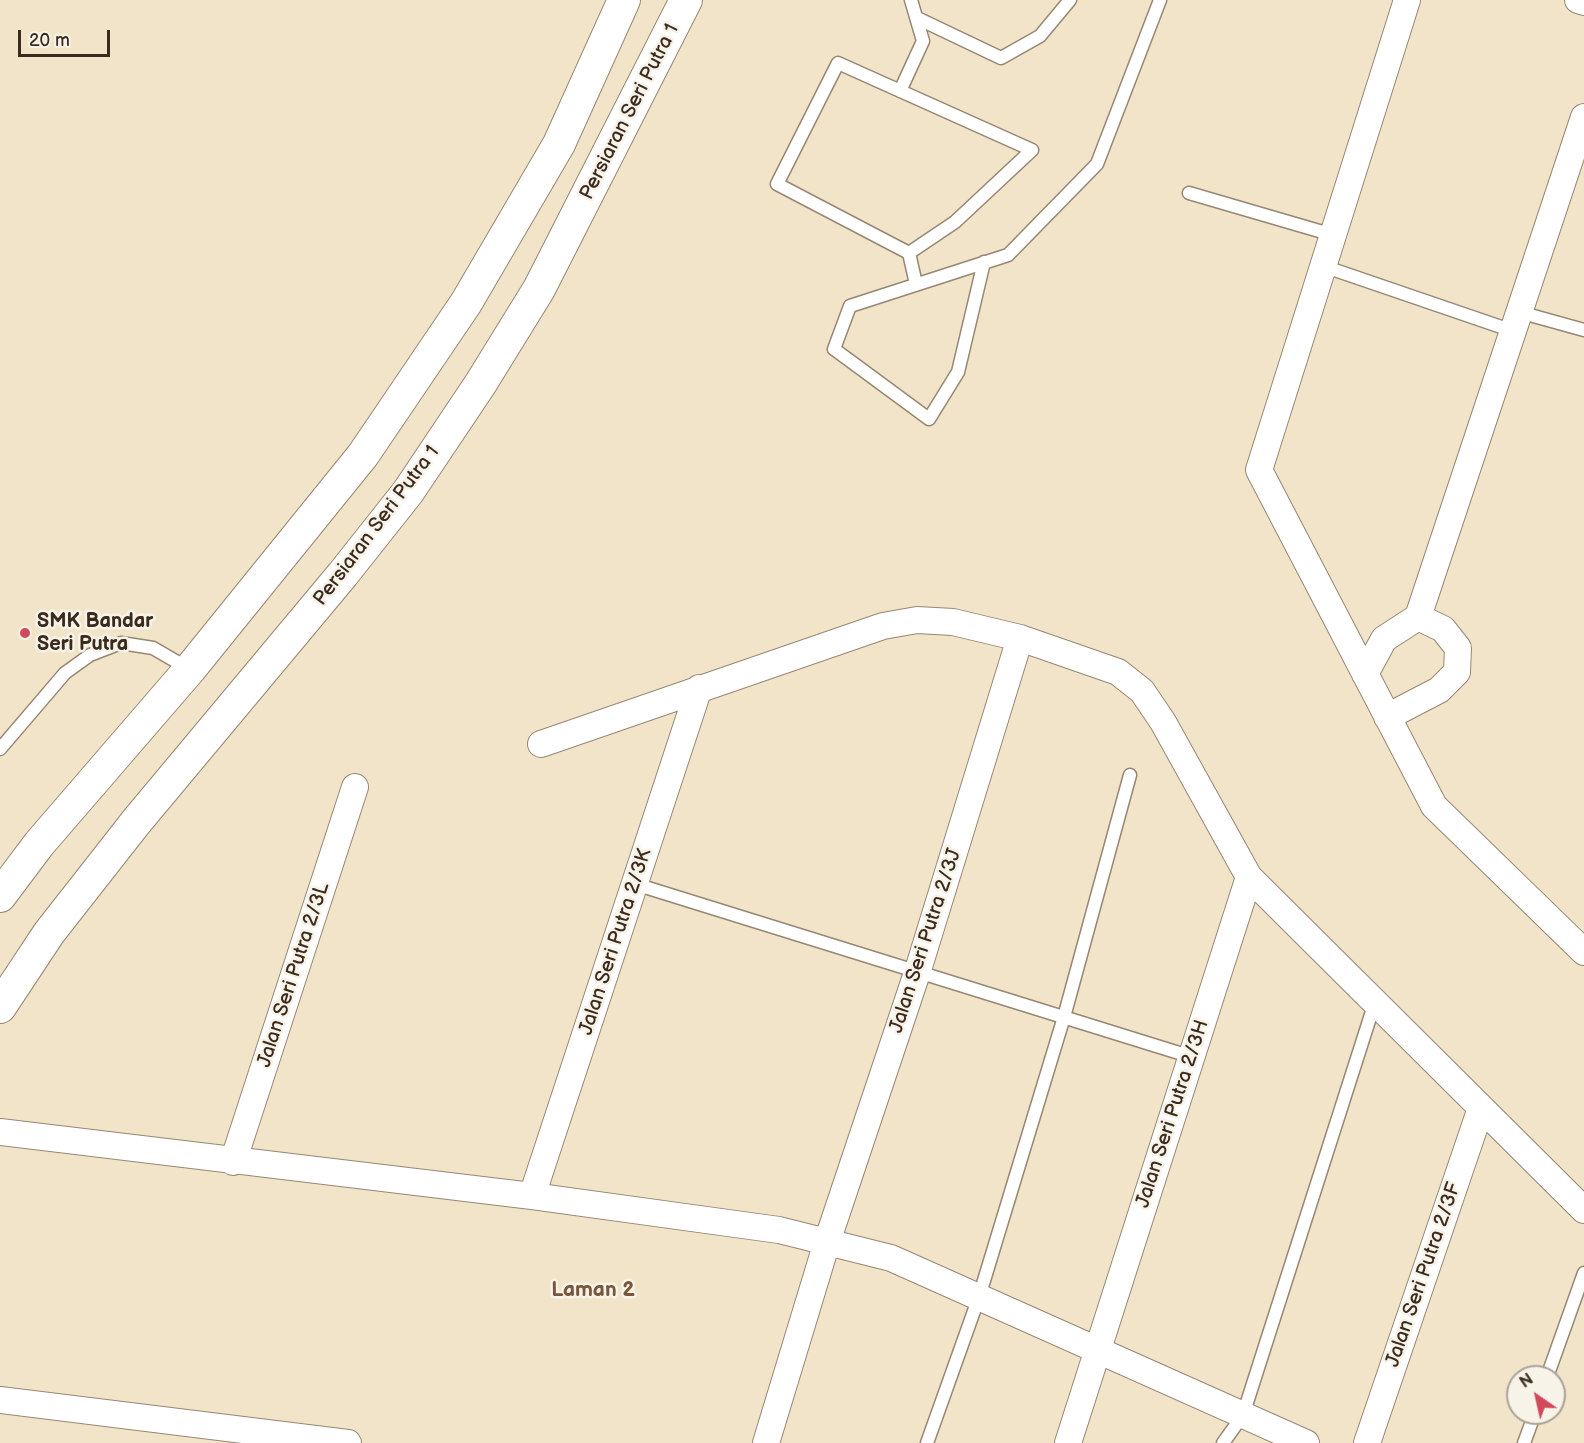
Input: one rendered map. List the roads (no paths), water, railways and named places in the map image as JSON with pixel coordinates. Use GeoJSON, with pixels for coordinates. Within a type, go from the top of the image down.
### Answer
{"type":"FeatureCollection","features":[{"type":"Feature","properties":{"kind":"street"},"geometry":{"type":"LineString","coordinates":[[0,896],[39,844],[190,669],[363,455],[466,303],[559,144],[624,0]]}},
{"type":"Feature","properties":{"kind":"street","name":"Persiaran Seri Putra 1"},"geometry":{"type":"LineString","coordinates":[[0,1007],[50,933],[135,822],[343,574],[415,482],[481,383],[539,289],[686,0]]}},
{"type":"Feature","properties":{"kind":"street"},"geometry":{"type":"LineString","coordinates":[[1407,0],[1259,470],[1434,806],[1584,952]]}},
{"type":"Feature","properties":{"kind":"street"},"geometry":{"type":"LineString","coordinates":[[1578,0],[1584,2]]}},
{"type":"Feature","properties":{"kind":"street"},"geometry":{"type":"LineString","coordinates":[[1365,674],[1384,639],[1418,616],[1584,117]]}},
{"type":"Feature","properties":{"kind":"street"},"geometry":{"type":"LineString","coordinates":[[1387,717],[1439,690],[1457,672],[1458,648],[1443,629],[1418,616]]}},
{"type":"Feature","properties":{"kind":"street"},"geometry":{"type":"LineString","coordinates":[[541,744],[884,626],[917,620],[953,622],[1020,638],[1118,672],[1142,691],[1163,722],[1249,878],[1584,1210]]}},
{"type":"Feature","properties":{"kind":"street","name":"Jalan Seri Putra 2/3J"},"geometry":{"type":"LineString","coordinates":[[766,1443],[827,1242],[918,970],[1020,638]]}},
{"type":"Feature","properties":{"kind":"street","name":"Jalan Seri Putra 2/3K"},"geometry":{"type":"LineString","coordinates":[[532,1196],[699,688]]}},
{"type":"Feature","properties":{"kind":"street","name":"Jalan Seri Putra 2/3L"},"geometry":{"type":"LineString","coordinates":[[233,1162],[355,787]]}},
{"type":"Feature","properties":{"kind":"street","name":"Jalan Seri Putra 2/3H"},"geometry":{"type":"LineString","coordinates":[[1068,1443],[1249,878]]}},
{"type":"Feature","properties":{"kind":"street","name":"Jalan Seri Putra 2/3F"},"geometry":{"type":"LineString","coordinates":[[1367,1443],[1481,1108]]}},
{"type":"Feature","properties":{"kind":"street"},"geometry":{"type":"LineString","coordinates":[[0,1132],[233,1162],[532,1196],[778,1230],[891,1258],[1306,1443]]}},
{"type":"Feature","properties":{"kind":"street"},"geometry":{"type":"LineString","coordinates":[[0,1400],[348,1443]]}},
{"type":"Feature","properties":{"kind":"lane"},"geometry":{"type":"LineString","coordinates":[[900,91],[923,41],[911,0]]}},
{"type":"Feature","properties":{"kind":"lane"},"geometry":{"type":"LineString","coordinates":[[917,18],[1000,58],[1040,36],[1070,0]]}},
{"type":"Feature","properties":{"kind":"lane"},"geometry":{"type":"LineString","coordinates":[[984,262],[958,372],[929,419],[834,349],[850,306],[984,262],[1008,255],[1097,164],[1160,0]]}},
{"type":"Feature","properties":{"kind":"lane"},"geometry":{"type":"LineString","coordinates":[[909,253],[955,222],[1032,150],[838,63],[777,184],[909,253],[916,284]]}},
{"type":"Feature","properties":{"kind":"lane"},"geometry":{"type":"LineString","coordinates":[[1190,193],[1333,236]]}},
{"type":"Feature","properties":{"kind":"lane"},"geometry":{"type":"LineString","coordinates":[[1323,267],[1516,322],[1584,330]]}},
{"type":"Feature","properties":{"kind":"lane"},"geometry":{"type":"LineString","coordinates":[[0,749],[64,673],[90,655],[121,643],[153,648],[190,669]]}},
{"type":"Feature","properties":{"kind":"lane"},"geometry":{"type":"LineString","coordinates":[[927,1443],[979,1298],[1064,1017],[1130,775]]}},
{"type":"Feature","properties":{"kind":"lane"},"geometry":{"type":"LineString","coordinates":[[635,884],[918,970],[1192,1057]]}},
{"type":"Feature","properties":{"kind":"lane"},"geometry":{"type":"LineString","coordinates":[[1222,1443],[1243,1414],[1375,1002]]}},
{"type":"Feature","properties":{"kind":"lane"},"geometry":{"type":"LineString","coordinates":[[1551,1365],[1584,1273]]}},
{"type":"Feature","properties":{"kind":"lane"},"geometry":{"type":"LineString","coordinates":[[1524,1443],[1530,1425]]}},
{"type":"Feature","properties":{"kind":"place","name":"SMK Bandar Seri Putra"},"geometry":{"type":"Point","coordinates":[25,633]}},
{"type":"Feature","properties":{"kind":"district","name":"Laman 2"},"geometry":{"type":"Point","coordinates":[593,1291]}}]}
